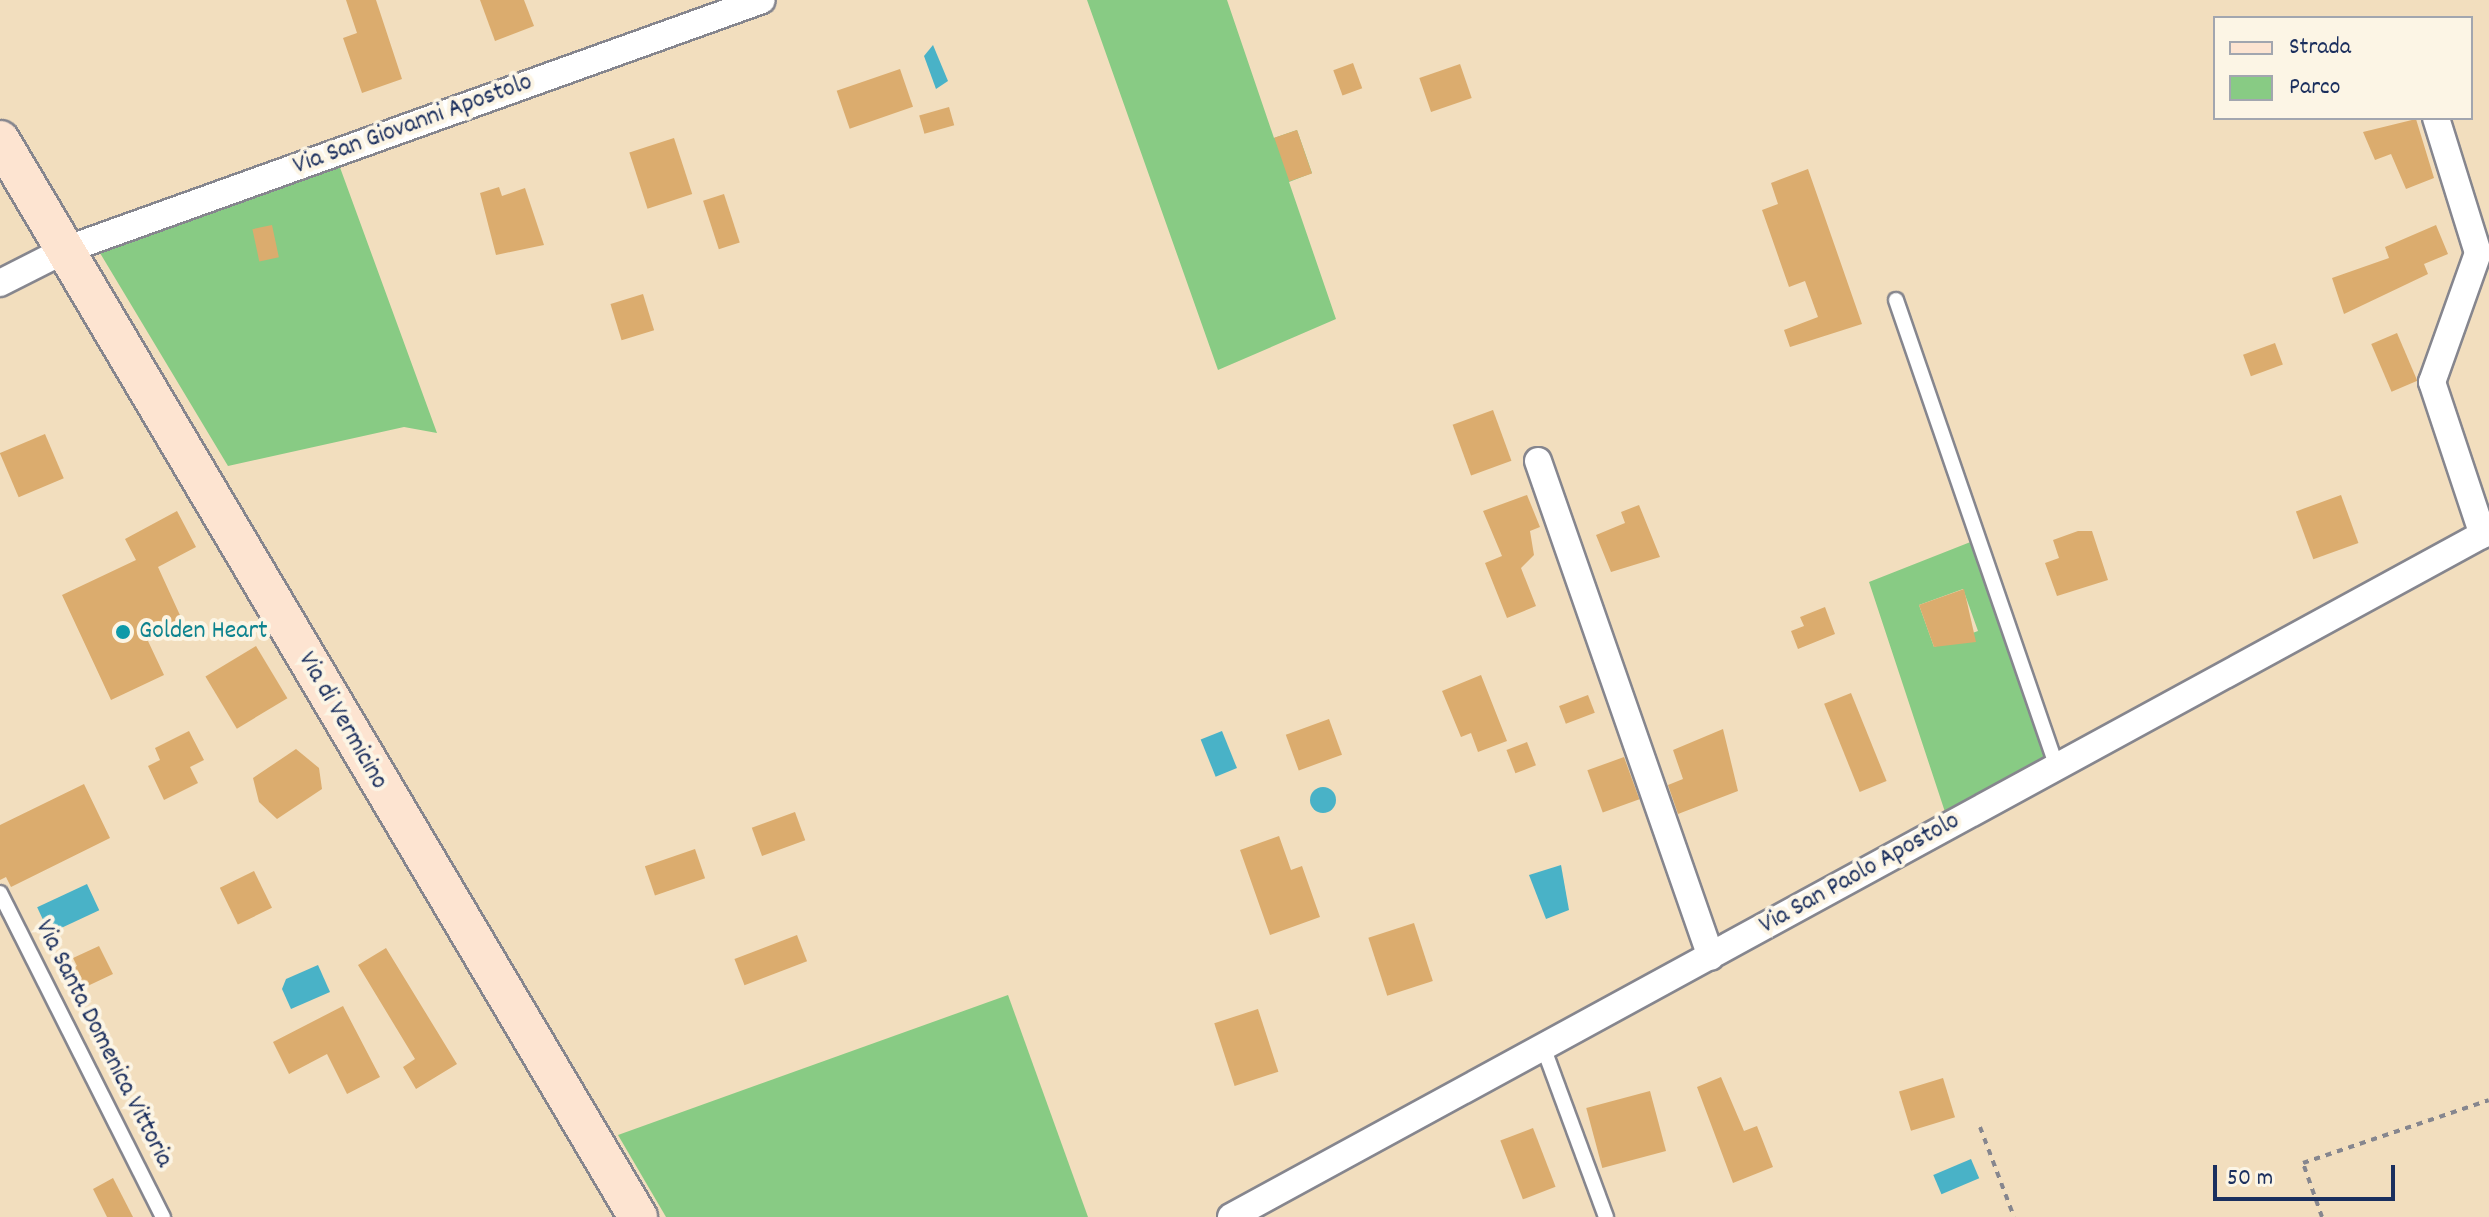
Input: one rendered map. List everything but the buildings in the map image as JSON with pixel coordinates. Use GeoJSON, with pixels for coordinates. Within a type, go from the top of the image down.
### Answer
{"type":"FeatureCollection","features":[{"type":"Feature","properties":{"kind":"main road","name":"Via di Vermicino"},"geometry":{"type":"LineString","coordinates":[[0,140],[638,1217]]}},
{"type":"Feature","properties":{"kind":"street","name":"Via San Giovanni Apostolo"},"geometry":{"type":"LineString","coordinates":[[0,283],[65,250],[762,0]]}},
{"type":"Feature","properties":{"kind":"street"},"geometry":{"type":"LineString","coordinates":[[2437,120],[2478,253],[2432,382],[2486,533]]}},
{"type":"Feature","properties":{"kind":"street"},"geometry":{"type":"LineString","coordinates":[[1538,461],[1711,957]]}},
{"type":"Feature","properties":{"kind":"street","name":"Via San Paolo Apostolo"},"geometry":{"type":"LineString","coordinates":[[1231,1217],[1545,1052],[2056,765],[2486,533]]}},
{"type":"Feature","properties":{"kind":"lane"},"geometry":{"type":"LineString","coordinates":[[1896,300],[2056,765]]}},
{"type":"Feature","properties":{"kind":"lane","name":"Via Santa Domenica Vittoria"},"geometry":{"type":"LineString","coordinates":[[0,893],[163,1217]]}},
{"type":"Feature","properties":{"kind":"lane"},"geometry":{"type":"LineString","coordinates":[[1545,1052],[1606,1217]]}},
{"type":"Feature","properties":{"kind":"path"},"geometry":{"type":"LineString","coordinates":[[2322,1217],[2303,1163],[2489,1100]]}},
{"type":"Feature","properties":{"kind":"path"},"geometry":{"type":"LineString","coordinates":[[1980,1127],[2014,1217]]}},
{"type":"Feature","properties":{"kind":"green space"},"geometry":{"type":"Polygon","coordinates":[[[1087,0],[1227,0],[1274,138],[1297,130],[1312,173],[1289,182],[1336,319],[1218,370],[1087,0]]]}},
{"type":"Feature","properties":{"kind":"green space"},"geometry":{"type":"Polygon","coordinates":[[[338,162],[437,433],[404,427],[228,466],[100,253],[338,162]]]}},
{"type":"Feature","properties":{"kind":"green space"},"geometry":{"type":"Polygon","coordinates":[[[1973,541],[2048,760],[1946,815],[1869,582],[1973,541]],[[1963,589],[1919,605],[1934,647],[1978,631],[1963,589]]]}},
{"type":"Feature","properties":{"kind":"green space"},"geometry":{"type":"Polygon","coordinates":[[[1008,995],[1088,1217],[666,1217],[618,1135],[1008,995]]]}},
{"type":"Feature","properties":{"kind":"water"},"geometry":{"type":"Polygon","coordinates":[[[933,45],[948,81],[936,89],[924,56],[933,45]]]}},
{"type":"Feature","properties":{"kind":"water"},"geometry":{"type":"Polygon","coordinates":[[[1222,731],[1237,768],[1216,777],[1201,740],[1222,731]]]}},
{"type":"Feature","properties":{"kind":"water"},"geometry":{"type":"Polygon","coordinates":[[[1323,787],[1332,791],[1336,800],[1332,809],[1323,813],[1314,809],[1310,800],[1314,791],[1323,787]]]}},
{"type":"Feature","properties":{"kind":"water"},"geometry":{"type":"Polygon","coordinates":[[[1561,865],[1569,910],[1546,919],[1529,875],[1561,865]]]}},
{"type":"Feature","properties":{"kind":"water"},"geometry":{"type":"Polygon","coordinates":[[[87,884],[99,910],[49,934],[37,907],[87,884]]]}},
{"type":"Feature","properties":{"kind":"water"},"geometry":{"type":"Polygon","coordinates":[[[318,965],[330,992],[291,1009],[282,989],[286,979],[318,965]]]}},
{"type":"Feature","properties":{"kind":"water"},"geometry":{"type":"Polygon","coordinates":[[[1971,1159],[1979,1178],[1941,1194],[1933,1175],[1971,1159]]]}},
{"type":"Feature","properties":{"kind":"place","name":"Golden Heart"},"geometry":{"type":"Point","coordinates":[123,632]}}]}
